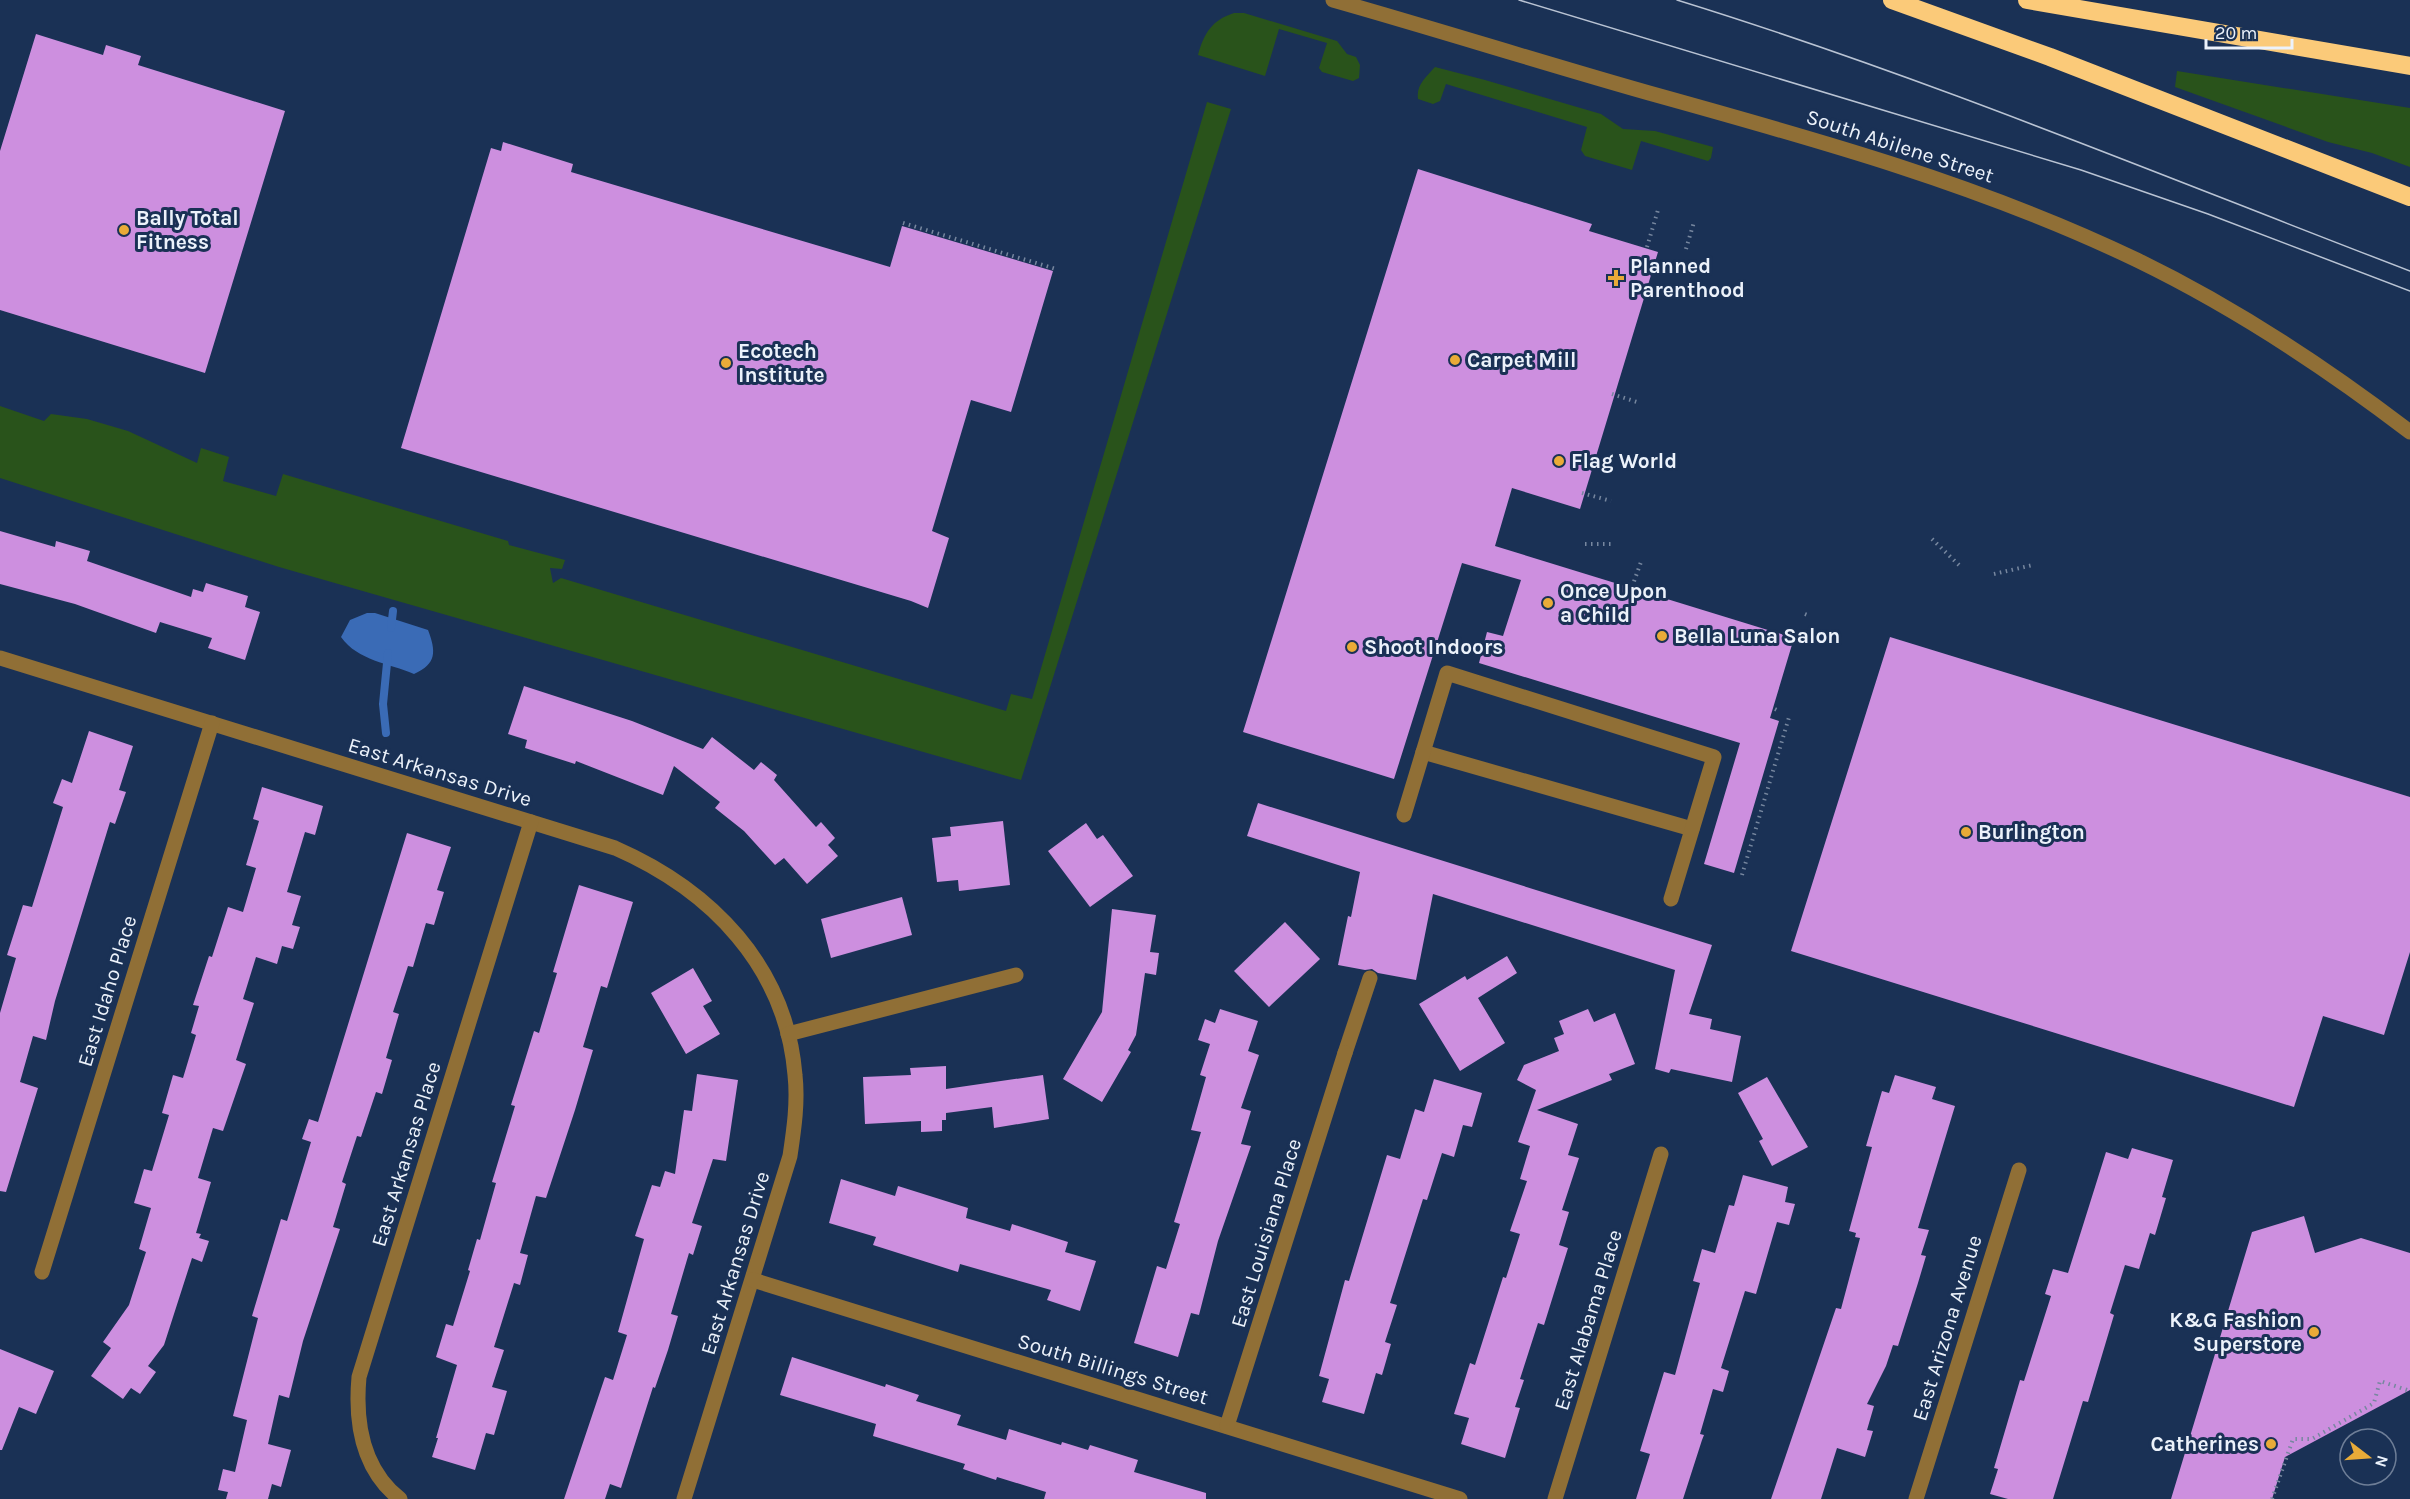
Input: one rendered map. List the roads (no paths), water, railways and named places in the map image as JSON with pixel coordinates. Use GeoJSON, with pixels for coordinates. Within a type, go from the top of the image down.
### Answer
{"type":"FeatureCollection","features":[{"type":"Feature","properties":{"kind":"highway"},"geometry":{"type":"LineString","coordinates":[[1892,0],[2082,69],[2410,197]]}},
{"type":"Feature","properties":{"kind":"highway"},"geometry":{"type":"LineString","coordinates":[[2027,0],[2410,66]]}},
{"type":"Feature","properties":{"kind":"street","name":"South Abilene Street"},"geometry":{"type":"LineString","coordinates":[[1333,0],[1852,151],[2020,208],[2109,247],[2201,294],[2329,373],[2410,432]]}},
{"type":"Feature","properties":{"kind":"street","name":"East Arkansas Drive"},"geometry":{"type":"LineString","coordinates":[[0,658],[615,848],[646,861],[674,878],[707,902],[736,931],[759,965],[777,1001],[788,1034],[795,1075],[796,1115],[790,1156],[684,1499]]}},
{"type":"Feature","properties":{"kind":"street"},"geometry":{"type":"LineString","coordinates":[[1404,815],[1446,673],[1714,757],[1671,898]]}},
{"type":"Feature","properties":{"kind":"street","name":"East Idaho Place"},"geometry":{"type":"LineString","coordinates":[[42,1272],[212,723]]}},
{"type":"Feature","properties":{"kind":"street"},"geometry":{"type":"LineString","coordinates":[[1423,752],[1692,829]]}},
{"type":"Feature","properties":{"kind":"street","name":"East Arkansas Place"},"geometry":{"type":"LineString","coordinates":[[395,1498],[368,1457],[359,1431],[356,1404],[359,1377],[531,822]]}},
{"type":"Feature","properties":{"kind":"street"},"geometry":{"type":"LineString","coordinates":[[788,1034],[1016,975]]}},
{"type":"Feature","properties":{"kind":"street","name":"East Louisiana Place"},"geometry":{"type":"LineString","coordinates":[[1227,1426],[1370,978]]}},
{"type":"Feature","properties":{"kind":"street","name":"East Alabama Place"},"geometry":{"type":"LineString","coordinates":[[1555,1499],[1661,1154]]}},
{"type":"Feature","properties":{"kind":"street","name":"East Arizona Avenue"},"geometry":{"type":"LineString","coordinates":[[1916,1499],[2019,1170]]}},
{"type":"Feature","properties":{"kind":"street","name":"South Billings Street"},"geometry":{"type":"LineString","coordinates":[[753,1280],[1460,1499]]}},
{"type":"Feature","properties":{"kind":"water"},"geometry":{"type":"Polygon","coordinates":[[[367,613],[375,613],[428,630],[433,656],[427,666],[414,674],[374,660],[348,645],[341,637],[350,620],[367,613]]]}},
{"type":"Feature","properties":{"kind":"waterway"},"geometry":{"type":"LineString","coordinates":[[391,628],[393,611]]}},
{"type":"Feature","properties":{"kind":"waterway"},"geometry":{"type":"LineString","coordinates":[[386,733],[383,704],[388,653]]}},
{"type":"Feature","properties":{"kind":"tram line"},"geometry":{"type":"LineString","coordinates":[[1519,0],[2081,170],[2208,214],[2410,291]]}},
{"type":"Feature","properties":{"kind":"tram line"},"geometry":{"type":"LineString","coordinates":[[1677,0],[1954,95],[2410,271]]}},
{"type":"Feature","properties":{"kind":"place","name":"Bally Total Fitness"},"geometry":{"type":"Point","coordinates":[124,230]}},
{"type":"Feature","properties":{"kind":"place","name":"Planned Parenthood"},"geometry":{"type":"Point","coordinates":[1616,278]}},
{"type":"Feature","properties":{"kind":"place","name":"Carpet Mill"},"geometry":{"type":"Point","coordinates":[1455,360]}},
{"type":"Feature","properties":{"kind":"place","name":"Ecotech Institute"},"geometry":{"type":"Point","coordinates":[726,363]}},
{"type":"Feature","properties":{"kind":"place","name":"Flag World"},"geometry":{"type":"Point","coordinates":[1559,461]}},
{"type":"Feature","properties":{"kind":"place","name":"Once Upon a Child"},"geometry":{"type":"Point","coordinates":[1548,603]}},
{"type":"Feature","properties":{"kind":"place","name":"Bella Luna Salon"},"geometry":{"type":"Point","coordinates":[1662,636]}},
{"type":"Feature","properties":{"kind":"place","name":"Shoot Indoors"},"geometry":{"type":"Point","coordinates":[1352,647]}},
{"type":"Feature","properties":{"kind":"place","name":"Burlington"},"geometry":{"type":"Point","coordinates":[1966,832]}},
{"type":"Feature","properties":{"kind":"place","name":"K&G Fashion Superstore"},"geometry":{"type":"Point","coordinates":[2314,1332]}},
{"type":"Feature","properties":{"kind":"place","name":"Catherines"},"geometry":{"type":"Point","coordinates":[2271,1444]}}]}
